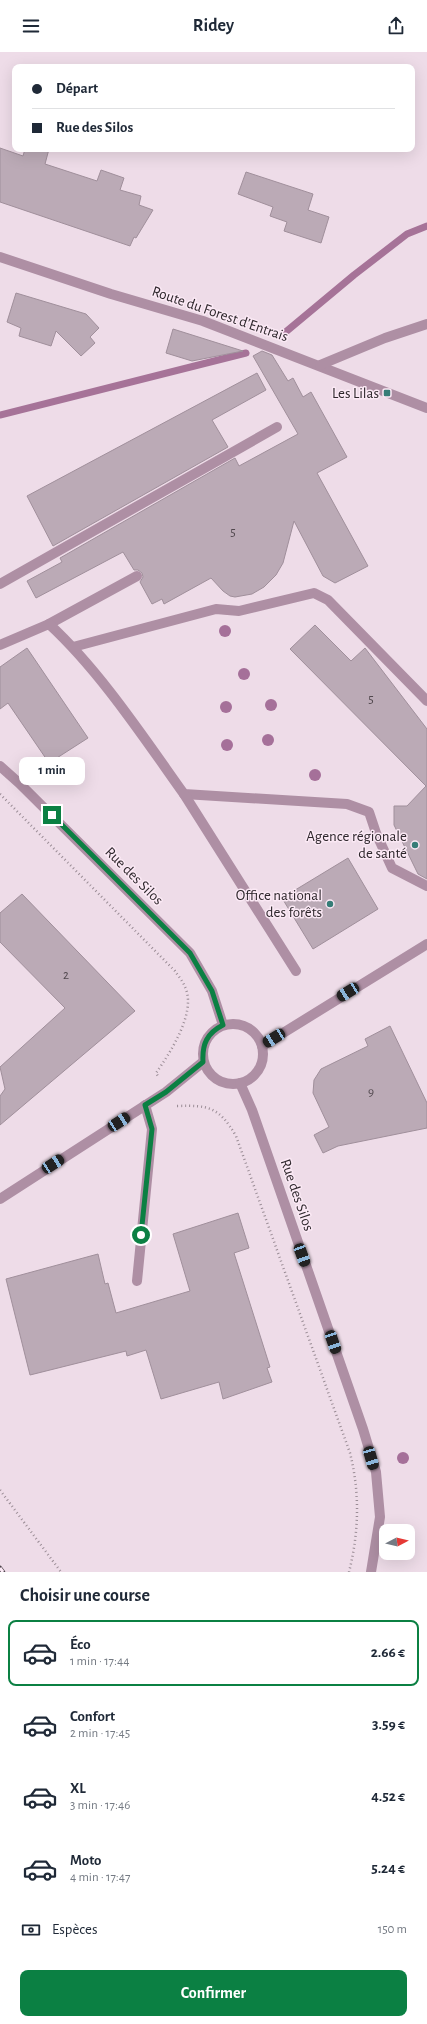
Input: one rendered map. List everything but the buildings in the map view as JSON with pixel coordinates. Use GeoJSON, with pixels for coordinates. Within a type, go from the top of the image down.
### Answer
{"type":"FeatureCollection","features":[{"type":"Feature","properties":{"kind":"street","name":"Route du Forest d'Entrais"},"geometry":{"type":"LineString","coordinates":[[0,257],[111,294],[203,321],[427,408]]}},
{"type":"Feature","properties":{"kind":"street"},"geometry":{"type":"LineString","coordinates":[[320,366],[385,338],[427,324]]}},
{"type":"Feature","properties":{"kind":"street"},"geometry":{"type":"LineString","coordinates":[[0,584],[277,427]]}},
{"type":"Feature","properties":{"kind":"street"},"geometry":{"type":"LineString","coordinates":[[0,645],[49,624],[137,576]]}},
{"type":"Feature","properties":{"kind":"street"},"geometry":{"type":"LineString","coordinates":[[73,647],[216,609],[239,611],[314,593],[328,600],[427,701]]}},
{"type":"Feature","properties":{"kind":"street"},"geometry":{"type":"LineString","coordinates":[[49,624],[73,647],[146,741],[184,794],[296,971]]}},
{"type":"Feature","properties":{"kind":"street","name":"Rue des Silos"},"geometry":{"type":"LineString","coordinates":[[0,766],[20,783],[190,953],[212,991],[223,1025]]}},
{"type":"Feature","properties":{"kind":"street"},"geometry":{"type":"LineString","coordinates":[[184,794],[347,804],[369,812],[376,833],[392,868],[427,886]]}},
{"type":"Feature","properties":{"kind":"street"},"geometry":{"type":"LineString","coordinates":[[262,1046],[427,944]]}},
{"type":"Feature","properties":{"kind":"street"},"geometry":{"type":"LineString","coordinates":[[236,1023],[247,1027],[256,1035],[262,1046],[262,1058],[259,1069],[251,1078],[240,1083],[222,1082],[207,1070],[203,1062],[203,1050],[206,1039],[213,1030],[223,1025],[236,1023]]}},
{"type":"Feature","properties":{"kind":"street"},"geometry":{"type":"LineString","coordinates":[[0,1199],[166,1092],[203,1062]]}},
{"type":"Feature","properties":{"kind":"street","name":"Rue des Silos"},"geometry":{"type":"LineString","coordinates":[[240,1083],[252,1110],[358,1414],[376,1472],[380,1517],[372,1572]]}},
{"type":"Feature","properties":{"kind":"street"},"geometry":{"type":"LineString","coordinates":[[137,1281],[152,1129],[145,1105]]}},
{"type":"Feature","properties":{"kind":"path"},"geometry":{"type":"LineString","coordinates":[[0,794],[175,971],[186,988],[188,1000],[185,1020],[179,1036],[156,1073],[173,1106],[206,1106],[220,1115],[236,1136],[352,1460],[355,1475],[357,1509],[355,1547],[349,1572]]}},
{"type":"Feature","properties":{"kind":"path"},"geometry":{"type":"LineString","coordinates":[[0,1490],[61,1572]]}},
{"type":"Feature","properties":{"kind":"waterway"},"geometry":{"type":"LineString","coordinates":[[282,335],[354,275],[407,234],[427,226]]}},
{"type":"Feature","properties":{"kind":"waterway"},"geometry":{"type":"LineString","coordinates":[[0,415],[246,353]]}},
{"type":"Feature","properties":{"kind":"railway"},"geometry":{"type":"LineString","coordinates":[[0,1568],[3,1572]]}},
{"type":"Feature","properties":{"kind":"place","name":"Les Lilas"},"geometry":{"type":"Point","coordinates":[387,393]}},
{"type":"Feature","properties":{"kind":"place","name":"Agence régionale de santé"},"geometry":{"type":"Point","coordinates":[415,845]}},
{"type":"Feature","properties":{"kind":"place","name":"Office national des forêts"},"geometry":{"type":"Point","coordinates":[330,904]}},
{"type":"Feature","properties":{"kind":"route"},"geometry":{"type":"LineString","coordinates":[[52,815],[190,953],[212,991],[223,1025],[213,1030],[206,1039],[203,1050],[203,1062],[166,1092],[145,1105],[152,1129],[141,1235]]}}]}
